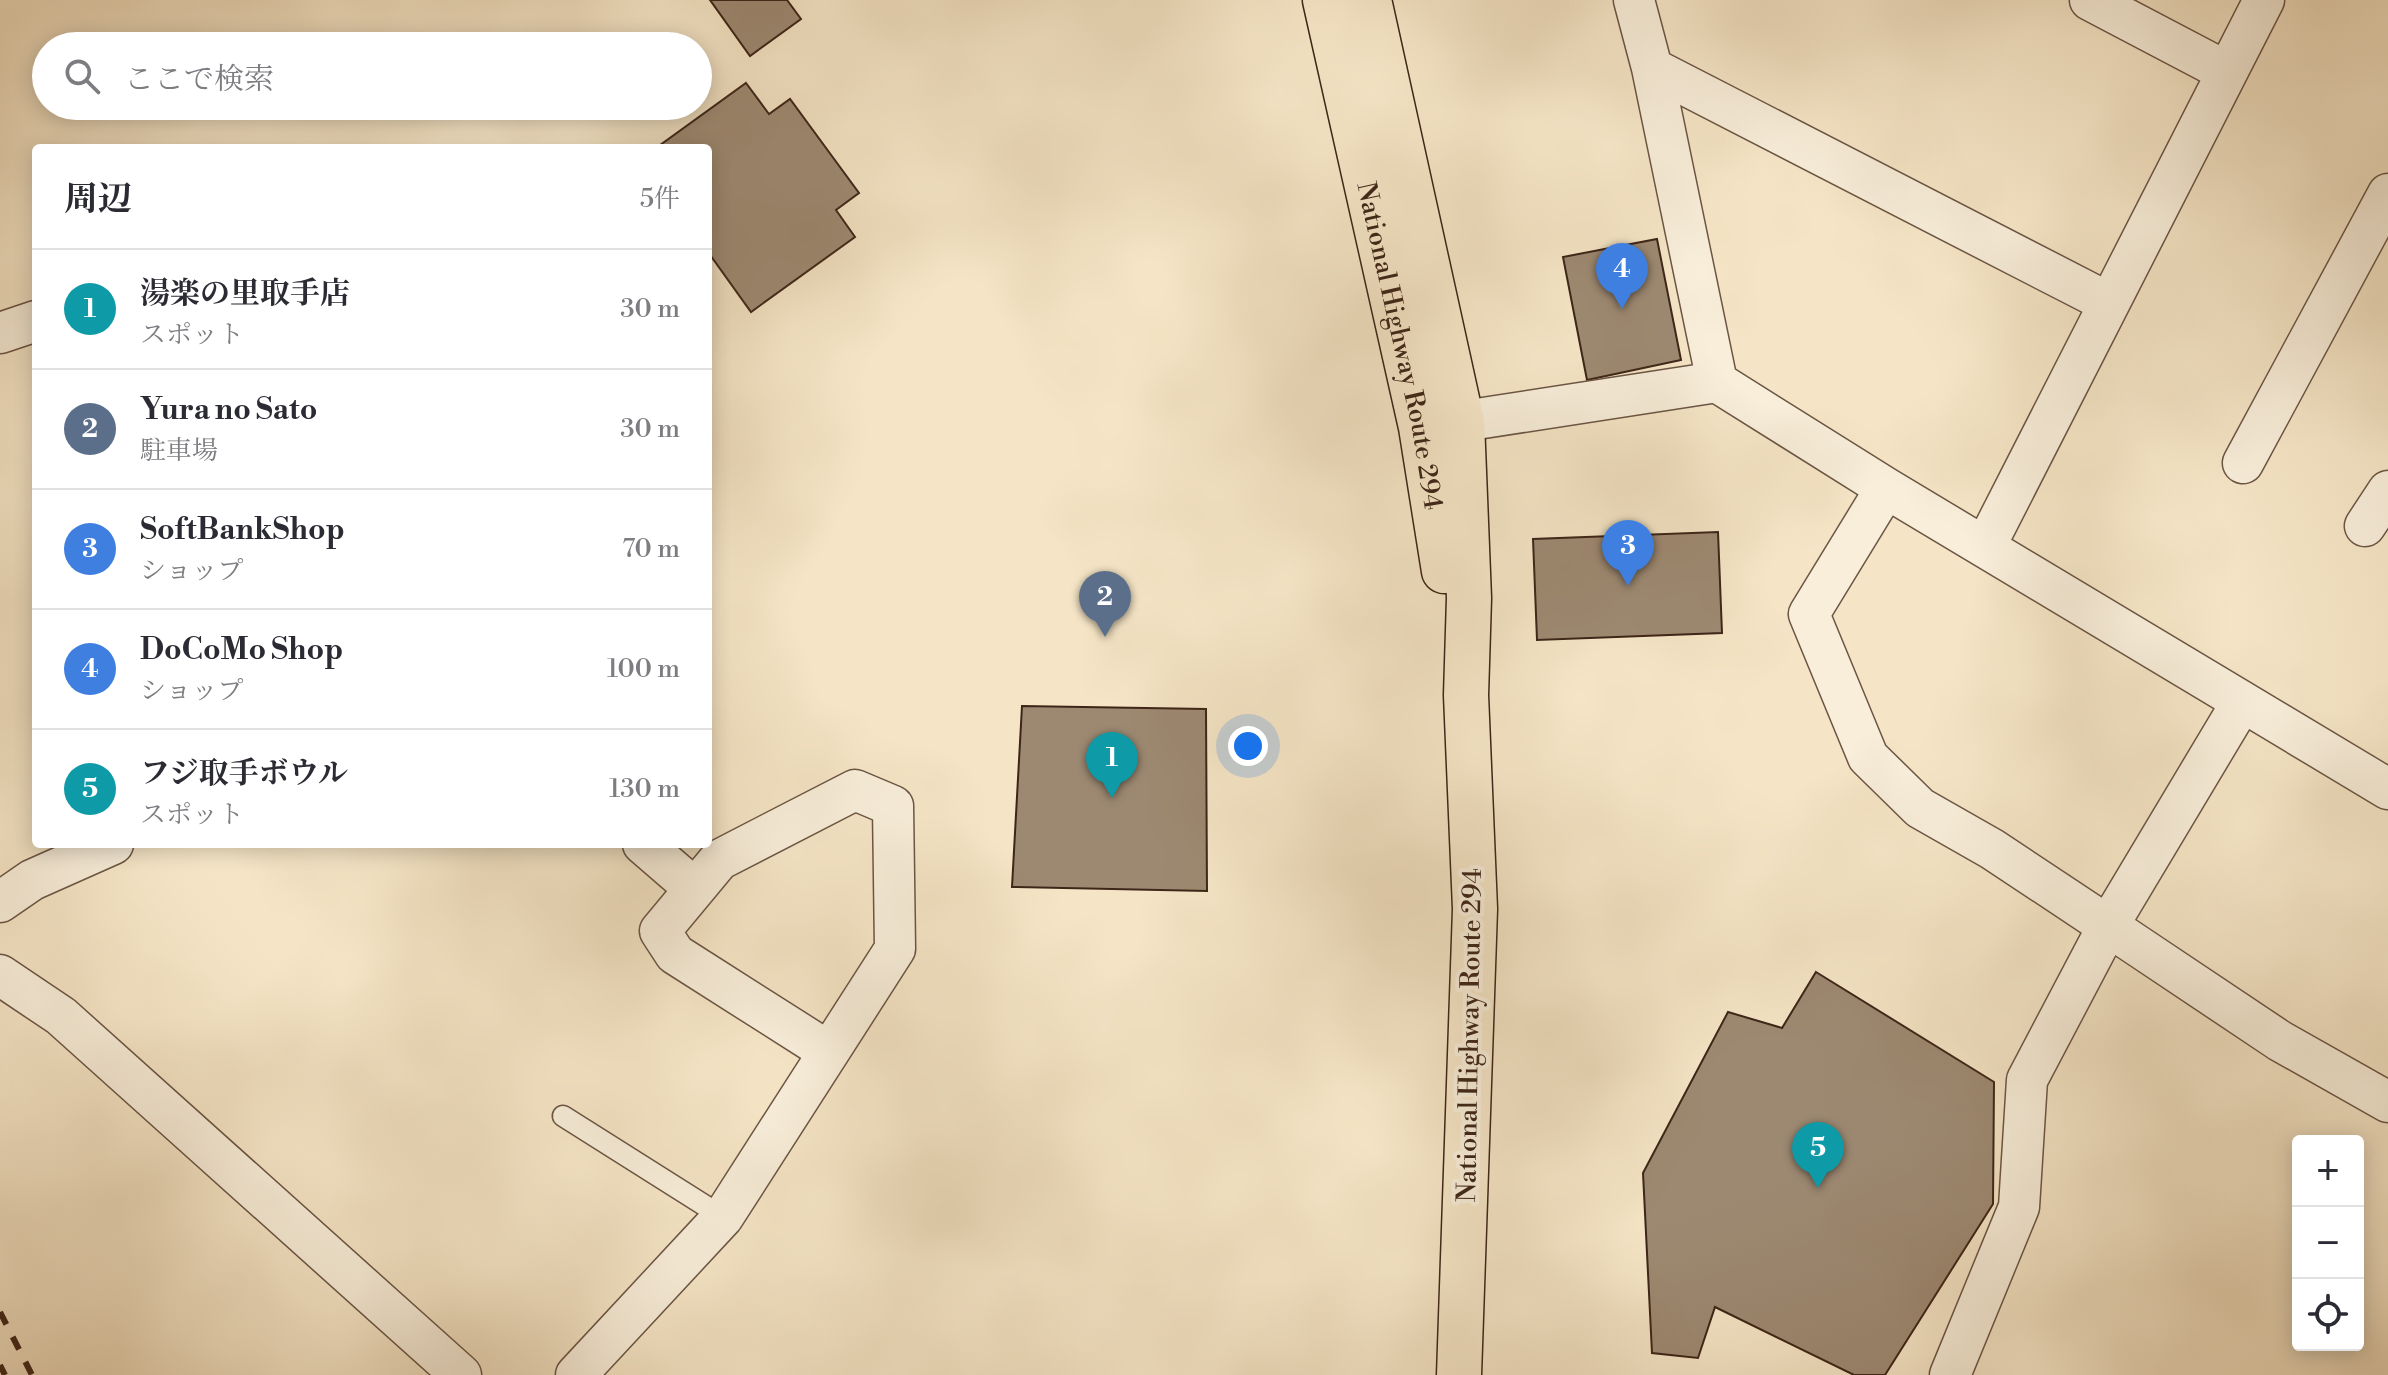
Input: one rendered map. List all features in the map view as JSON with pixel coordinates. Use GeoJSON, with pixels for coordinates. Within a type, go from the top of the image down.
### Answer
{"type":"FeatureCollection","features":[{"type":"Feature","properties":{"kind":"highway","name":"National Highway Route 294"},"geometry":{"type":"LineString","coordinates":[[1325,0],[1442,425]]}},
{"type":"Feature","properties":{"kind":"highway","name":"National Highway Route 294"},"geometry":{"type":"LineString","coordinates":[[1369,0],[1442,425],[1466,695],[1475,909],[1459,1375]]}},
{"type":"Feature","properties":{"kind":"street"},"geometry":{"type":"LineString","coordinates":[[1634,0],[1652,68],[1717,382]]}},
{"type":"Feature","properties":{"kind":"street"},"geometry":{"type":"LineString","coordinates":[[2090,0],[2227,72]]}},
{"type":"Feature","properties":{"kind":"street"},"geometry":{"type":"LineString","coordinates":[[1985,547],[2264,0]]}},
{"type":"Feature","properties":{"kind":"street"},"geometry":{"type":"LineString","coordinates":[[1652,68],[2109,303]]}},
{"type":"Feature","properties":{"kind":"street"},"geometry":{"type":"LineString","coordinates":[[2243,463],[2388,194]]}},
{"type":"Feature","properties":{"kind":"street"},"geometry":{"type":"LineString","coordinates":[[0,333],[32,322]]}},
{"type":"Feature","properties":{"kind":"street"},"geometry":{"type":"LineString","coordinates":[[1442,425],[1717,382],[1886,488],[2388,789]]}},
{"type":"Feature","properties":{"kind":"street"},"geometry":{"type":"LineString","coordinates":[[1886,488],[1809,614],[1868,757],[1920,808],[1992,849],[2280,1041],[2388,1102]]}},
{"type":"Feature","properties":{"kind":"street"},"geometry":{"type":"LineString","coordinates":[[2365,526],[2388,491]]}},
{"type":"Feature","properties":{"kind":"street"},"geometry":{"type":"LineString","coordinates":[[1950,1375],[2019,1207],[2027,1080],[2108,926],[2242,702]]}},
{"type":"Feature","properties":{"kind":"street"},"geometry":{"type":"LineString","coordinates":[[576,1375],[723,1217],[829,1052],[895,949],[893,806],[855,790],[719,860],[660,931],[675,954],[829,1052]]}},
{"type":"Feature","properties":{"kind":"street"},"geometry":{"type":"LineString","coordinates":[[0,902],[32,880],[104,848]]}},
{"type":"Feature","properties":{"kind":"street"},"geometry":{"type":"LineString","coordinates":[[648,848],[695,889]]}},
{"type":"Feature","properties":{"kind":"street"},"geometry":{"type":"LineString","coordinates":[[0,975],[61,1016],[461,1375]]}},
{"type":"Feature","properties":{"kind":"lane"},"geometry":{"type":"LineString","coordinates":[[563,1116],[723,1217]]}},
{"type":"Feature","properties":{"kind":"building"},"geometry":{"type":"Polygon","coordinates":[[[710,0],[787,0],[801,19],[750,56],[710,0]]]}},
{"type":"Feature","properties":{"kind":"building"},"geometry":{"type":"Polygon","coordinates":[[[746,83],[769,114],[790,99],[859,193],[836,210],[855,237],[751,312],[712,258],[712,144],[662,144],[695,120],[712,120],[712,108],[746,83]]]}},
{"type":"Feature","properties":{"kind":"building"},"geometry":{"type":"Polygon","coordinates":[[[1657,239],[1681,360],[1587,380],[1563,257],[1657,239]]]}},
{"type":"Feature","properties":{"kind":"building"},"geometry":{"type":"Polygon","coordinates":[[[1718,532],[1722,633],[1537,640],[1533,539],[1718,532]]]}},
{"type":"Feature","properties":{"kind":"building"},"geometry":{"type":"Polygon","coordinates":[[[1022,706],[1206,709],[1207,891],[1012,887],[1022,706]]]}},
{"type":"Feature","properties":{"kind":"building"},"geometry":{"type":"Polygon","coordinates":[[[1816,972],[1994,1082],[1993,1204],[1885,1375],[1854,1375],[1715,1307],[1698,1358],[1652,1353],[1643,1173],[1728,1012],[1782,1028],[1816,972]]]}},
{"type":"Feature","properties":{"kind":"railway"},"geometry":{"type":"LineString","coordinates":[[0,1312],[32,1375]]}},
{"type":"Feature","properties":{"kind":"railway"},"geometry":{"type":"LineString","coordinates":[[0,1365],[5,1375]]}},
{"type":"Feature","properties":{"kind":"place","name":"DoCoMo Shop"},"geometry":{"type":"Point","coordinates":[1622,309]}},
{"type":"Feature","properties":{"kind":"place","name":"SoftBankShop"},"geometry":{"type":"Point","coordinates":[1628,586]}},
{"type":"Feature","properties":{"kind":"place","name":"Yura no Sato"},"geometry":{"type":"Point","coordinates":[1105,637]}},
{"type":"Feature","properties":{"kind":"place","name":"湯楽の里取手店"},"geometry":{"type":"Point","coordinates":[1112,798]}},
{"type":"Feature","properties":{"kind":"place","name":"フジ取手ボウル"},"geometry":{"type":"Point","coordinates":[1818,1188]}}]}
